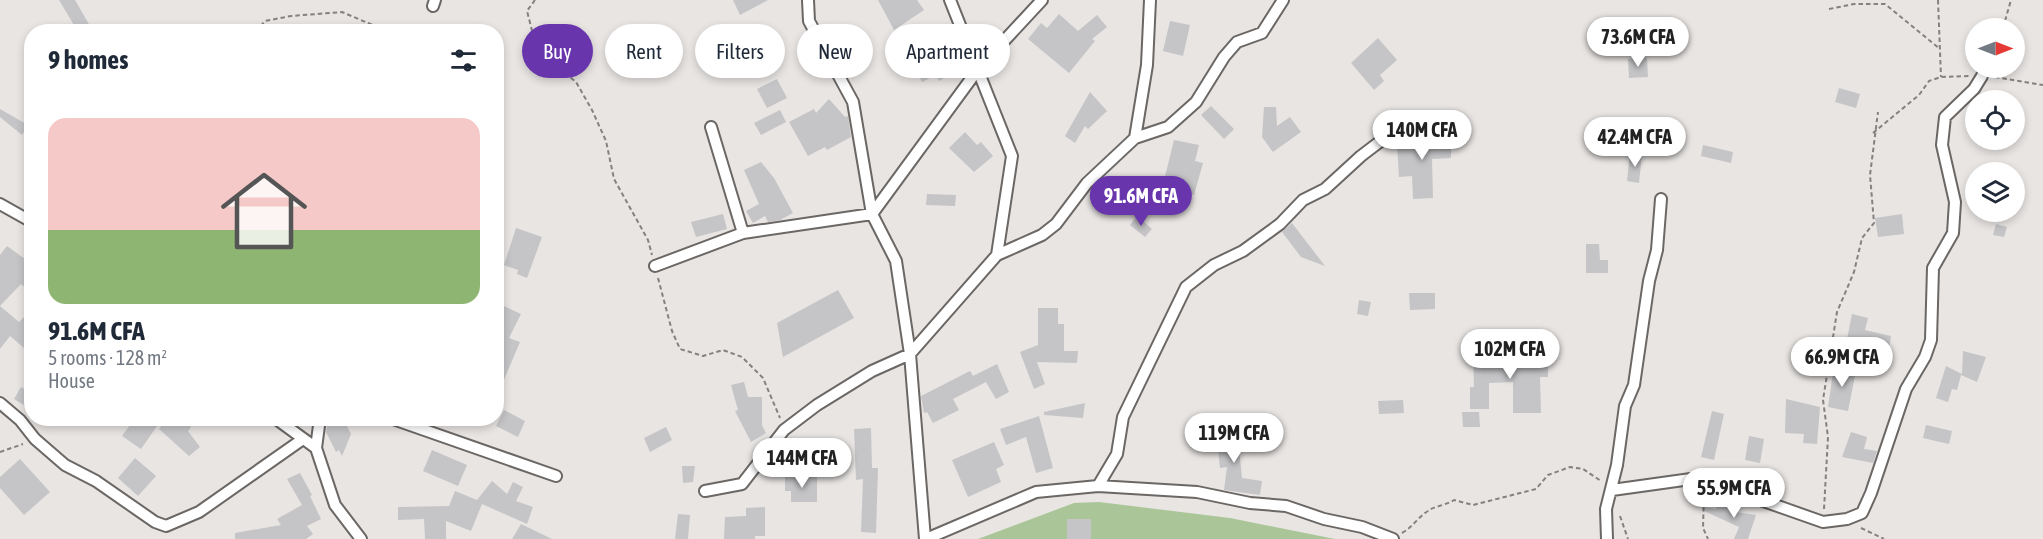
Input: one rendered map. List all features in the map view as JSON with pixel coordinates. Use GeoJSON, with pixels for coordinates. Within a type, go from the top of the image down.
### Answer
{"type":"FeatureCollection","features":[{"type":"Feature","properties":{"kind":"street"},"geometry":{"type":"LineString","coordinates":[[950,0],[960,24]]}},
{"type":"Feature","properties":{"kind":"street"},"geometry":{"type":"LineString","coordinates":[[1010,35],[1042,0]]}},
{"type":"Feature","properties":{"kind":"street"},"geometry":{"type":"LineString","coordinates":[[1136,138],[1147,65],[1150,0]]}},
{"type":"Feature","properties":{"kind":"street"},"geometry":{"type":"LineString","coordinates":[[705,490],[742,484],[784,430],[817,405],[872,371],[910,354],[997,255],[1049,230],[1087,183],[1136,138],[1168,128],[1196,102],[1224,57],[1237,42],[1262,33],[1283,0]]}},
{"type":"Feature","properties":{"kind":"street"},"geometry":{"type":"LineString","coordinates":[[809,1],[808,21],[853,102],[872,214],[896,261],[910,354],[926,539],[1036,492],[1098,486],[1197,492],[1250,503],[1286,506],[1324,519],[1362,527],[1392,539]]}},
{"type":"Feature","properties":{"kind":"street"},"geometry":{"type":"LineString","coordinates":[[656,266],[743,233],[872,214],[972,78]]}},
{"type":"Feature","properties":{"kind":"street"},"geometry":{"type":"LineString","coordinates":[[982,78],[1012,156],[997,255]]}},
{"type":"Feature","properties":{"kind":"street"},"geometry":{"type":"LineString","coordinates":[[1612,490],[1698,478],[1823,522],[1847,519],[1862,513],[1906,389],[1925,357],[1930,340],[1933,268],[1953,233],[1955,202],[1941,145],[1945,117],[1974,89],[1981,78]]}},
{"type":"Feature","properties":{"kind":"street"},"geometry":{"type":"LineString","coordinates":[[711,128],[743,233]]}},
{"type":"Feature","properties":{"kind":"street"},"geometry":{"type":"LineString","coordinates":[[1098,486],[1117,454],[1123,417],[1186,287],[1214,265],[1243,251],[1280,225],[1303,200],[1325,189],[1382,140]]}},
{"type":"Feature","properties":{"kind":"street"},"geometry":{"type":"LineString","coordinates":[[1607,539],[1606,509],[1612,490],[1625,406],[1634,385],[1649,281],[1657,250],[1661,199]]}},
{"type":"Feature","properties":{"kind":"street"},"geometry":{"type":"LineString","coordinates":[[0,204],[24,218]]}},
{"type":"Feature","properties":{"kind":"street"},"geometry":{"type":"LineString","coordinates":[[0,403],[24,425]]}},
{"type":"Feature","properties":{"kind":"street"},"geometry":{"type":"LineString","coordinates":[[25,426],[35,439],[65,465],[96,481],[155,522],[166,526],[199,512],[303,439]]}},
{"type":"Feature","properties":{"kind":"street"},"geometry":{"type":"LineString","coordinates":[[286,426],[316,448]]}},
{"type":"Feature","properties":{"kind":"street"},"geometry":{"type":"LineString","coordinates":[[319,426],[316,448],[335,504],[361,539]]}},
{"type":"Feature","properties":{"kind":"street"},"geometry":{"type":"LineString","coordinates":[[413,426],[556,476]]}},
{"type":"Feature","properties":{"kind":"path"},"geometry":{"type":"LineString","coordinates":[[535,0],[527,11],[537,50],[576,82],[592,110],[606,141],[614,179],[648,240],[672,331],[681,349],[703,356],[723,350],[742,357],[763,378],[784,430]]}},
{"type":"Feature","properties":{"kind":"path"},"geometry":{"type":"LineString","coordinates":[[1938,0],[1941,77]]}},
{"type":"Feature","properties":{"kind":"path"},"geometry":{"type":"LineString","coordinates":[[2006,18],[2011,0]]}},
{"type":"Feature","properties":{"kind":"path"},"geometry":{"type":"LineString","coordinates":[[1829,9],[1854,4],[1885,4],[1940,49]]}},
{"type":"Feature","properties":{"kind":"path"},"geometry":{"type":"LineString","coordinates":[[263,24],[265,21],[282,18],[342,12],[370,24]]}},
{"type":"Feature","properties":{"kind":"path"},"geometry":{"type":"LineString","coordinates":[[1873,133],[1919,95],[1929,81],[1941,77],[1965,76]]}},
{"type":"Feature","properties":{"kind":"path"},"geometry":{"type":"LineString","coordinates":[[1996,78],[2043,85]]}},
{"type":"Feature","properties":{"kind":"path"},"geometry":{"type":"LineString","coordinates":[[1823,522],[1828,437],[1823,400],[1837,312],[1854,272],[1862,238],[1874,223],[1870,175],[1873,133],[1878,112]]}},
{"type":"Feature","properties":{"kind":"path"},"geometry":{"type":"LineString","coordinates":[[0,452],[35,439]]}},
{"type":"Feature","properties":{"kind":"path"},"geometry":{"type":"LineString","coordinates":[[1392,539],[1413,527],[1428,510],[1443,507],[1454,500],[1473,506],[1536,489],[1548,475],[1570,467],[1583,469],[1612,490]]}},
{"type":"Feature","properties":{"kind":"path"},"geometry":{"type":"LineString","coordinates":[[1698,478],[1704,490],[1702,528],[1708,539]]}},
{"type":"Feature","properties":{"kind":"path"},"geometry":{"type":"LineString","coordinates":[[1862,513],[1861,529],[1884,539]]}},
{"type":"Feature","properties":{"kind":"green space"},"geometry":{"type":"Polygon","coordinates":[[[1099,502],[1230,518],[1335,539],[978,539],[1074,503],[1099,502]]]}},
{"type":"Feature","properties":{"kind":"building"},"geometry":{"type":"Polygon","coordinates":[[[59,0],[75,0],[89,24],[73,24],[59,0]]]}},
{"type":"Feature","properties":{"kind":"building"},"geometry":{"type":"Polygon","coordinates":[[[733,0],[768,0],[740,15],[733,0]]]}},
{"type":"Feature","properties":{"kind":"building"},"geometry":{"type":"Polygon","coordinates":[[[878,0],[917,0],[924,10],[903,24],[891,24],[878,0]]]}},
{"type":"Feature","properties":{"kind":"building"},"geometry":{"type":"Polygon","coordinates":[[[1059,14],[1078,31],[1097,15],[1107,27],[1092,39],[1095,41],[1069,73],[1028,39],[1041,23],[1047,28],[1059,14]]]}},
{"type":"Feature","properties":{"kind":"building"},"geometry":{"type":"Polygon","coordinates":[[[1170,21],[1190,25],[1183,56],[1163,51],[1170,21]]]}},
{"type":"Feature","properties":{"kind":"building"},"geometry":{"type":"Polygon","coordinates":[[[1378,38],[1397,60],[1380,75],[1384,81],[1374,90],[1351,63],[1378,38]]]}},
{"type":"Feature","properties":{"kind":"building"},"geometry":{"type":"Polygon","coordinates":[[[1647,58],[1648,77],[1629,78],[1628,59],[1647,58]]]}},
{"type":"Feature","properties":{"kind":"building"},"geometry":{"type":"Polygon","coordinates":[[[777,79],[787,98],[767,108],[757,89],[777,79]]]}},
{"type":"Feature","properties":{"kind":"building"},"geometry":{"type":"Polygon","coordinates":[[[1839,88],[1860,94],[1856,108],[1835,102],[1839,88]]]}},
{"type":"Feature","properties":{"kind":"building"},"geometry":{"type":"Polygon","coordinates":[[[1090,92],[1107,111],[1088,129],[1085,126],[1075,143],[1065,136],[1090,92]]]}},
{"type":"Feature","properties":{"kind":"building"},"geometry":{"type":"Polygon","coordinates":[[[829,99],[845,117],[848,116],[851,137],[827,150],[825,147],[808,156],[789,122],[814,109],[816,113],[829,99]]]}},
{"type":"Feature","properties":{"kind":"building"},"geometry":{"type":"Polygon","coordinates":[[[1211,106],[1234,129],[1224,139],[1201,115],[1211,106]]]}},
{"type":"Feature","properties":{"kind":"building"},"geometry":{"type":"Polygon","coordinates":[[[1264,107],[1276,107],[1277,126],[1290,117],[1301,132],[1273,152],[1262,137],[1264,107]]]}},
{"type":"Feature","properties":{"kind":"building"},"geometry":{"type":"Polygon","coordinates":[[[0,109],[24,123],[22,135],[0,117],[0,109]]]}},
{"type":"Feature","properties":{"kind":"building"},"geometry":{"type":"Polygon","coordinates":[[[780,110],[786,122],[761,135],[754,123],[780,110]]]}},
{"type":"Feature","properties":{"kind":"building"},"geometry":{"type":"Polygon","coordinates":[[[965,132],[977,145],[981,142],[993,156],[974,172],[949,148],[965,132]]]}},
{"type":"Feature","properties":{"kind":"building"},"geometry":{"type":"Polygon","coordinates":[[[1451,135],[1451,158],[1432,159],[1433,198],[1413,199],[1412,176],[1399,177],[1397,144],[1408,143],[1408,136],[1451,135]]]}},
{"type":"Feature","properties":{"kind":"building"},"geometry":{"type":"Polygon","coordinates":[[[1174,140],[1199,145],[1195,161],[1203,163],[1194,195],[1183,191],[1178,205],[1145,196],[1147,185],[1162,189],[1174,140]]]}},
{"type":"Feature","properties":{"kind":"building"},"geometry":{"type":"Polygon","coordinates":[[[1703,145],[1733,152],[1731,163],[1701,156],[1703,145]]]}},
{"type":"Feature","properties":{"kind":"building"},"geometry":{"type":"Polygon","coordinates":[[[1630,153],[1642,154],[1639,183],[1627,181],[1630,153]]]}},
{"type":"Feature","properties":{"kind":"building"},"geometry":{"type":"Polygon","coordinates":[[[761,162],[774,178],[793,213],[780,220],[768,222],[765,216],[753,223],[746,211],[759,204],[744,170],[761,162]]]}},
{"type":"Feature","properties":{"kind":"building"},"geometry":{"type":"Polygon","coordinates":[[[927,194],[956,195],[955,206],[926,205],[927,194]]]}},
{"type":"Feature","properties":{"kind":"building"},"geometry":{"type":"Polygon","coordinates":[[[723,214],[727,229],[696,237],[691,222],[723,214]]]}},
{"type":"Feature","properties":{"kind":"building"},"geometry":{"type":"Polygon","coordinates":[[[1902,214],[1904,234],[1878,237],[1875,218],[1902,214]]]}},
{"type":"Feature","properties":{"kind":"building"},"geometry":{"type":"Polygon","coordinates":[[[1137,216],[1152,229],[1145,237],[1130,225],[1137,216]]]}},
{"type":"Feature","properties":{"kind":"building"},"geometry":{"type":"Polygon","coordinates":[[[1292,223],[1325,266],[1301,257],[1282,232],[1292,223]]]}},
{"type":"Feature","properties":{"kind":"building"},"geometry":{"type":"Polygon","coordinates":[[[1996,224],[2007,227],[2004,237],[1993,235],[1996,224]]]}},
{"type":"Feature","properties":{"kind":"building"},"geometry":{"type":"Polygon","coordinates":[[[516,228],[542,237],[527,278],[517,274],[518,270],[504,265],[516,228]]]}},
{"type":"Feature","properties":{"kind":"building"},"geometry":{"type":"Polygon","coordinates":[[[1586,244],[1599,244],[1600,260],[1608,260],[1608,273],[1586,273],[1586,244]]]}},
{"type":"Feature","properties":{"kind":"building"},"geometry":{"type":"Polygon","coordinates":[[[7,246],[24,258],[24,287],[21,284],[0,306],[0,255],[7,246]]]}},
{"type":"Feature","properties":{"kind":"building"},"geometry":{"type":"Polygon","coordinates":[[[838,290],[854,318],[783,357],[777,323],[838,290]]]}},
{"type":"Feature","properties":{"kind":"building"},"geometry":{"type":"Polygon","coordinates":[[[1409,293],[1435,293],[1435,309],[1410,310],[1409,293]]]}},
{"type":"Feature","properties":{"kind":"building"},"geometry":{"type":"Polygon","coordinates":[[[1359,300],[1371,302],[1368,316],[1357,314],[1359,300]]]}},
{"type":"Feature","properties":{"kind":"building"},"geometry":{"type":"Polygon","coordinates":[[[0,306],[19,322],[24,317],[24,348],[10,336],[0,349],[0,306]]]}},
{"type":"Feature","properties":{"kind":"building"},"geometry":{"type":"Polygon","coordinates":[[[504,306],[521,314],[509,338],[520,342],[504,380],[504,306]]]}},
{"type":"Feature","properties":{"kind":"building"},"geometry":{"type":"Polygon","coordinates":[[[1038,308],[1058,308],[1058,324],[1064,324],[1064,351],[1078,351],[1077,363],[1037,362],[1045,384],[1034,389],[1020,352],[1038,345],[1038,308]]]}},
{"type":"Feature","properties":{"kind":"building"},"geometry":{"type":"Polygon","coordinates":[[[1852,314],[1868,318],[1865,330],[1891,336],[1889,348],[1847,339],[1852,314]]]}},
{"type":"Feature","properties":{"kind":"building"},"geometry":{"type":"Polygon","coordinates":[[[1963,351],[1986,357],[1977,382],[1961,375],[1957,390],[1952,389],[1948,402],[1936,398],[1946,366],[1962,374],[1963,351]]]}},
{"type":"Feature","properties":{"kind":"building"},"geometry":{"type":"Polygon","coordinates":[[[1473,355],[1541,355],[1541,359],[1548,359],[1548,377],[1540,377],[1541,413],[1513,413],[1513,382],[1489,383],[1489,409],[1470,409],[1470,387],[1474,387],[1473,355]]]}},
{"type":"Feature","properties":{"kind":"building"},"geometry":{"type":"Polygon","coordinates":[[[997,364],[1009,392],[996,399],[986,382],[953,399],[959,410],[933,423],[927,412],[924,413],[921,396],[970,371],[973,376],[997,364]]]}},
{"type":"Feature","properties":{"kind":"building"},"geometry":{"type":"Polygon","coordinates":[[[1834,366],[1856,371],[1848,411],[1828,407],[1834,366]]]}},
{"type":"Feature","properties":{"kind":"building"},"geometry":{"type":"Polygon","coordinates":[[[744,382],[748,397],[762,397],[762,425],[766,433],[751,442],[735,411],[738,410],[731,385],[744,382]]]}},
{"type":"Feature","properties":{"kind":"building"},"geometry":{"type":"Polygon","coordinates":[[[21,387],[24,389],[24,405],[14,399],[21,387]]]}},
{"type":"Feature","properties":{"kind":"building"},"geometry":{"type":"Polygon","coordinates":[[[1786,399],[1820,407],[1817,444],[1803,443],[1804,434],[1785,433],[1786,399]]]}},
{"type":"Feature","properties":{"kind":"building"},"geometry":{"type":"Polygon","coordinates":[[[1403,400],[1404,413],[1379,414],[1378,401],[1403,400]]]}},
{"type":"Feature","properties":{"kind":"building"},"geometry":{"type":"Polygon","coordinates":[[[1085,403],[1083,418],[1044,415],[1044,412],[1085,403]]]}},
{"type":"Feature","properties":{"kind":"building"},"geometry":{"type":"Polygon","coordinates":[[[504,410],[525,421],[518,437],[496,426],[504,426],[504,410]]]}},
{"type":"Feature","properties":{"kind":"building"},"geometry":{"type":"Polygon","coordinates":[[[1712,411],[1724,414],[1714,460],[1701,457],[1712,411]]]}},
{"type":"Feature","properties":{"kind":"building"},"geometry":{"type":"Polygon","coordinates":[[[1462,412],[1479,412],[1480,427],[1463,427],[1462,412]]]}},
{"type":"Feature","properties":{"kind":"building"},"geometry":{"type":"Polygon","coordinates":[[[1039,416],[1053,468],[1036,473],[1026,437],[1006,445],[1000,429],[1039,416]]]}},
{"type":"Feature","properties":{"kind":"building"},"geometry":{"type":"Polygon","coordinates":[[[1926,425],[1952,431],[1949,444],[1923,438],[1926,425]]]}},
{"type":"Feature","properties":{"kind":"building"},"geometry":{"type":"Polygon","coordinates":[[[129,426],[157,426],[141,449],[122,436],[129,426]]]}},
{"type":"Feature","properties":{"kind":"building"},"geometry":{"type":"Polygon","coordinates":[[[161,426],[190,426],[188,431],[200,447],[189,456],[159,429],[161,426]]]}},
{"type":"Feature","properties":{"kind":"building"},"geometry":{"type":"Polygon","coordinates":[[[327,426],[347,426],[351,434],[342,456],[339,450],[336,452],[326,432],[327,426]]]}},
{"type":"Feature","properties":{"kind":"building"},"geometry":{"type":"Polygon","coordinates":[[[666,427],[672,440],[650,452],[644,438],[666,427]]]}},
{"type":"Feature","properties":{"kind":"building"},"geometry":{"type":"Polygon","coordinates":[[[871,428],[872,468],[878,468],[876,533],[861,532],[863,479],[856,480],[854,429],[871,428]]]}},
{"type":"Feature","properties":{"kind":"building"},"geometry":{"type":"Polygon","coordinates":[[[1237,429],[1242,478],[1262,481],[1260,495],[1224,490],[1227,467],[1220,468],[1216,431],[1237,429]]]}},
{"type":"Feature","properties":{"kind":"building"},"geometry":{"type":"Polygon","coordinates":[[[1851,432],[1867,437],[1864,449],[1877,451],[1873,463],[1842,457],[1851,432]]]}},
{"type":"Feature","properties":{"kind":"building"},"geometry":{"type":"Polygon","coordinates":[[[1749,436],[1764,439],[1760,463],[1745,460],[1749,436]]]}},
{"type":"Feature","properties":{"kind":"building"},"geometry":{"type":"Polygon","coordinates":[[[994,442],[1004,465],[996,469],[1001,482],[968,497],[952,460],[994,442]]]}},
{"type":"Feature","properties":{"kind":"building"},"geometry":{"type":"Polygon","coordinates":[[[432,450],[467,465],[458,486],[423,471],[432,450]]]}},
{"type":"Feature","properties":{"kind":"building"},"geometry":{"type":"Polygon","coordinates":[[[135,458],[156,476],[138,496],[118,478],[135,458]]]}},
{"type":"Feature","properties":{"kind":"building"},"geometry":{"type":"Polygon","coordinates":[[[20,459],[50,492],[24,515],[0,488],[0,477],[20,459]]]}},
{"type":"Feature","properties":{"kind":"building"},"geometry":{"type":"Polygon","coordinates":[[[682,466],[695,466],[693,482],[683,483],[682,466]]]}},
{"type":"Feature","properties":{"kind":"building"},"geometry":{"type":"Polygon","coordinates":[[[300,473],[321,519],[307,526],[313,534],[306,539],[235,539],[235,533],[281,525],[277,519],[302,505],[287,479],[300,473]]]}},
{"type":"Feature","properties":{"kind":"building"},"geometry":{"type":"Polygon","coordinates":[[[785,477],[817,477],[817,502],[791,502],[791,491],[785,491],[785,477]]]}},
{"type":"Feature","properties":{"kind":"building"},"geometry":{"type":"Polygon","coordinates":[[[492,481],[507,494],[513,482],[523,487],[516,501],[533,507],[527,524],[482,504],[471,531],[446,521],[446,539],[425,539],[424,519],[398,520],[398,507],[449,506],[455,491],[477,500],[492,481]]]}},
{"type":"Feature","properties":{"kind":"building"},"geometry":{"type":"Polygon","coordinates":[[[1719,501],[1730,507],[1729,511],[1756,515],[1748,539],[1734,539],[1739,527],[1702,510],[1703,507],[1716,509],[1719,501]]]}},
{"type":"Feature","properties":{"kind":"building"},"geometry":{"type":"Polygon","coordinates":[[[765,507],[765,536],[755,536],[755,539],[724,539],[725,517],[746,516],[746,508],[765,507]]]}},
{"type":"Feature","properties":{"kind":"building"},"geometry":{"type":"Polygon","coordinates":[[[678,514],[690,515],[688,539],[675,539],[678,514]]]}},
{"type":"Feature","properties":{"kind":"building"},"geometry":{"type":"Polygon","coordinates":[[[1067,519],[1091,519],[1091,539],[1067,539],[1067,519]]]}},
{"type":"Feature","properties":{"kind":"building"},"geometry":{"type":"Polygon","coordinates":[[[521,524],[552,539],[512,539],[521,524]]]}}]}
